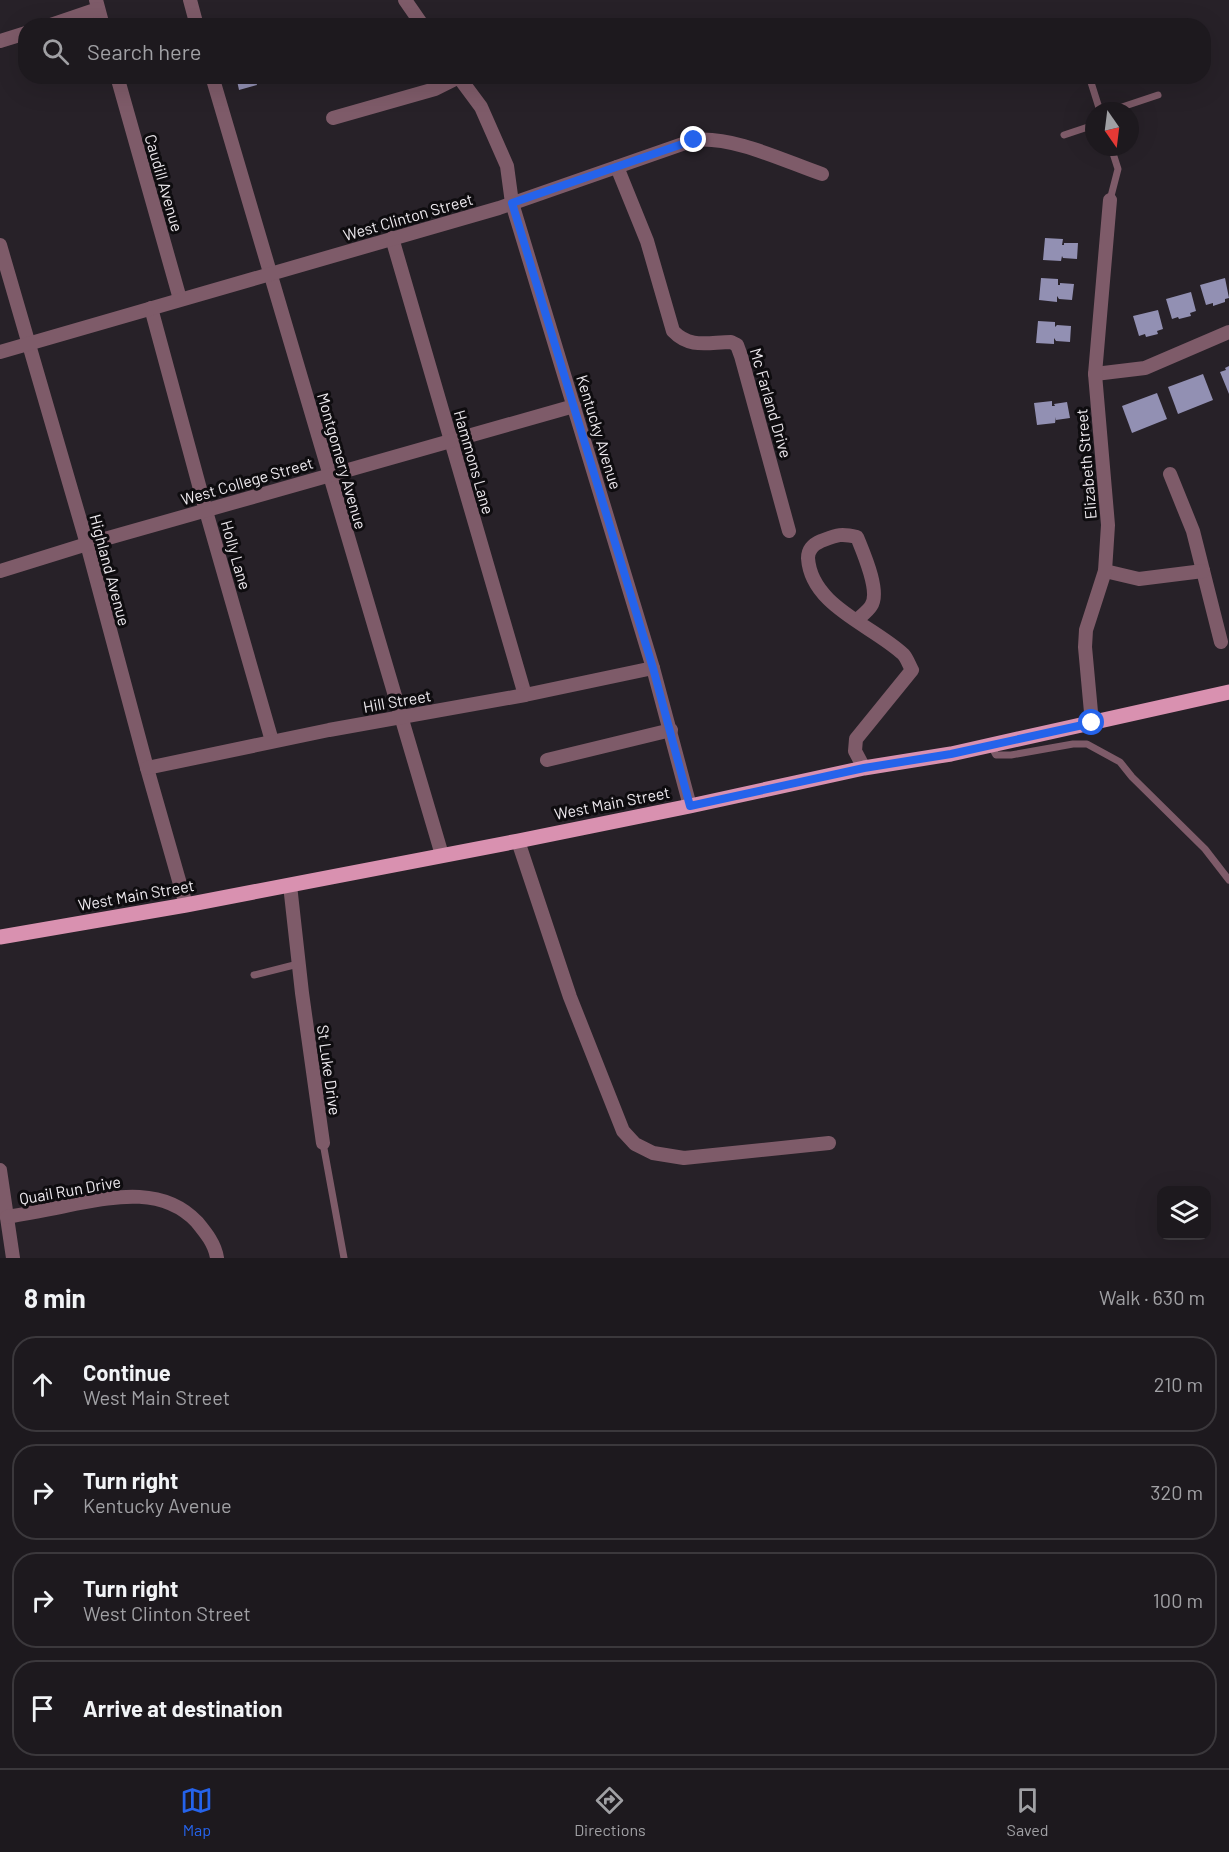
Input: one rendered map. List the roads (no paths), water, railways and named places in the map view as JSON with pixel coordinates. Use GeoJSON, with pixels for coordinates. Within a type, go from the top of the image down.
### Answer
{"type":"FeatureCollection","features":[{"type":"Feature","properties":{"kind":"main road","name":"West Main Street"},"geometry":{"type":"LineString","coordinates":[[0,936],[186,905],[518,841],[864,768],[951,754],[1229,692]]}},
{"type":"Feature","properties":{"kind":"street"},"geometry":{"type":"LineString","coordinates":[[190,0],[195,18]]}},
{"type":"Feature","properties":{"kind":"street"},"geometry":{"type":"LineString","coordinates":[[405,0],[417,18]]}},
{"type":"Feature","properties":{"kind":"street"},"geometry":{"type":"LineString","coordinates":[[67,18],[97,5]]}},
{"type":"Feature","properties":{"kind":"street"},"geometry":{"type":"LineString","coordinates":[[0,41],[18,35]]}},
{"type":"Feature","properties":{"kind":"street","name":"Caudill Avenue"},"geometry":{"type":"LineString","coordinates":[[119,84],[180,299]]}},
{"type":"Feature","properties":{"kind":"street","name":"Montgomery Avenue"},"geometry":{"type":"LineString","coordinates":[[214,84],[441,855]]}},
{"type":"Feature","properties":{"kind":"street"},"geometry":{"type":"LineString","coordinates":[[333,118],[435,89],[445,84]]}},
{"type":"Feature","properties":{"kind":"street","name":"Kentucky Avenue"},"geometry":{"type":"LineString","coordinates":[[464,84],[481,107],[507,166],[512,203],[653,668],[690,806]]}},
{"type":"Feature","properties":{"kind":"street","name":"West Clinton Street"},"geometry":{"type":"LineString","coordinates":[[0,352],[512,203],[694,140],[709,139],[730,142],[822,174]]}},
{"type":"Feature","properties":{"kind":"street","name":"Mc Farland Drive"},"geometry":{"type":"LineString","coordinates":[[617,167],[647,241],[673,331],[680,339],[690,343],[731,342],[737,345],[789,531]]}},
{"type":"Feature","properties":{"kind":"street","name":"Elizabeth Street"},"geometry":{"type":"LineString","coordinates":[[1092,723],[1085,647],[1086,630],[1105,570],[1108,525],[1095,374],[1110,200]]}},
{"type":"Feature","properties":{"kind":"street","name":"Hammons Lane"},"geometry":{"type":"LineString","coordinates":[[392,238],[525,696]]}},
{"type":"Feature","properties":{"kind":"street","name":"Highland Avenue"},"geometry":{"type":"LineString","coordinates":[[0,245],[87,544],[186,905]]}},
{"type":"Feature","properties":{"kind":"street","name":"Holly Lane"},"geometry":{"type":"LineString","coordinates":[[151,308],[272,741]]}},
{"type":"Feature","properties":{"kind":"street"},"geometry":{"type":"LineString","coordinates":[[1095,374],[1145,368],[1229,332]]}},
{"type":"Feature","properties":{"kind":"street","name":"West College Street"},"geometry":{"type":"LineString","coordinates":[[0,571],[87,544],[574,406]]}},
{"type":"Feature","properties":{"kind":"street"},"geometry":{"type":"LineString","coordinates":[[1170,474],[1193,531],[1221,642]]}},
{"type":"Feature","properties":{"kind":"street"},"geometry":{"type":"LineString","coordinates":[[857,620],[872,606],[875,595],[868,566],[857,537],[843,533],[814,544],[808,554],[809,568],[814,583],[826,598],[905,655],[912,670],[856,739],[855,751],[864,768]]}},
{"type":"Feature","properties":{"kind":"street"},"geometry":{"type":"LineString","coordinates":[[1105,570],[1139,579],[1203,571]]}},
{"type":"Feature","properties":{"kind":"street","name":"Hill Street"},"geometry":{"type":"LineString","coordinates":[[147,768],[272,741],[525,696],[653,668]]}},
{"type":"Feature","properties":{"kind":"street"},"geometry":{"type":"LineString","coordinates":[[547,760],[671,730]]}},
{"type":"Feature","properties":{"kind":"street"},"geometry":{"type":"LineString","coordinates":[[518,841],[570,997],[623,1131],[635,1144],[653,1153],[684,1158],[830,1143]]}},
{"type":"Feature","properties":{"kind":"street","name":"St Luke Drive"},"geometry":{"type":"LineString","coordinates":[[290,885],[298,964],[323,1143]]}},
{"type":"Feature","properties":{"kind":"street"},"geometry":{"type":"LineString","coordinates":[[0,1170],[14,1258]]}},
{"type":"Feature","properties":{"kind":"street","name":"Quail Run Drive"},"geometry":{"type":"LineString","coordinates":[[7,1218],[120,1196],[151,1197],[173,1205],[191,1216],[206,1233],[216,1251],[217,1258]]}},
{"type":"Feature","properties":{"kind":"lane"},"geometry":{"type":"LineString","coordinates":[[1092,84],[1097,102]]}},
{"type":"Feature","properties":{"kind":"lane"},"geometry":{"type":"LineString","coordinates":[[1135,102],[1158,94]]}},
{"type":"Feature","properties":{"kind":"lane"},"geometry":{"type":"LineString","coordinates":[[1064,135],[1085,128]]}},
{"type":"Feature","properties":{"kind":"lane"},"geometry":{"type":"LineString","coordinates":[[1110,200],[1119,169],[1115,156]]}},
{"type":"Feature","properties":{"kind":"lane"},"geometry":{"type":"LineString","coordinates":[[990,745],[996,755],[1011,755],[1073,744],[1087,744],[1120,762],[1132,777],[1205,849],[1229,880]]}},
{"type":"Feature","properties":{"kind":"lane"},"geometry":{"type":"LineString","coordinates":[[254,975],[298,964]]}},
{"type":"Feature","properties":{"kind":"lane","name":"St Luke Drive"},"geometry":{"type":"LineString","coordinates":[[323,1143],[344,1258]]}}]}
